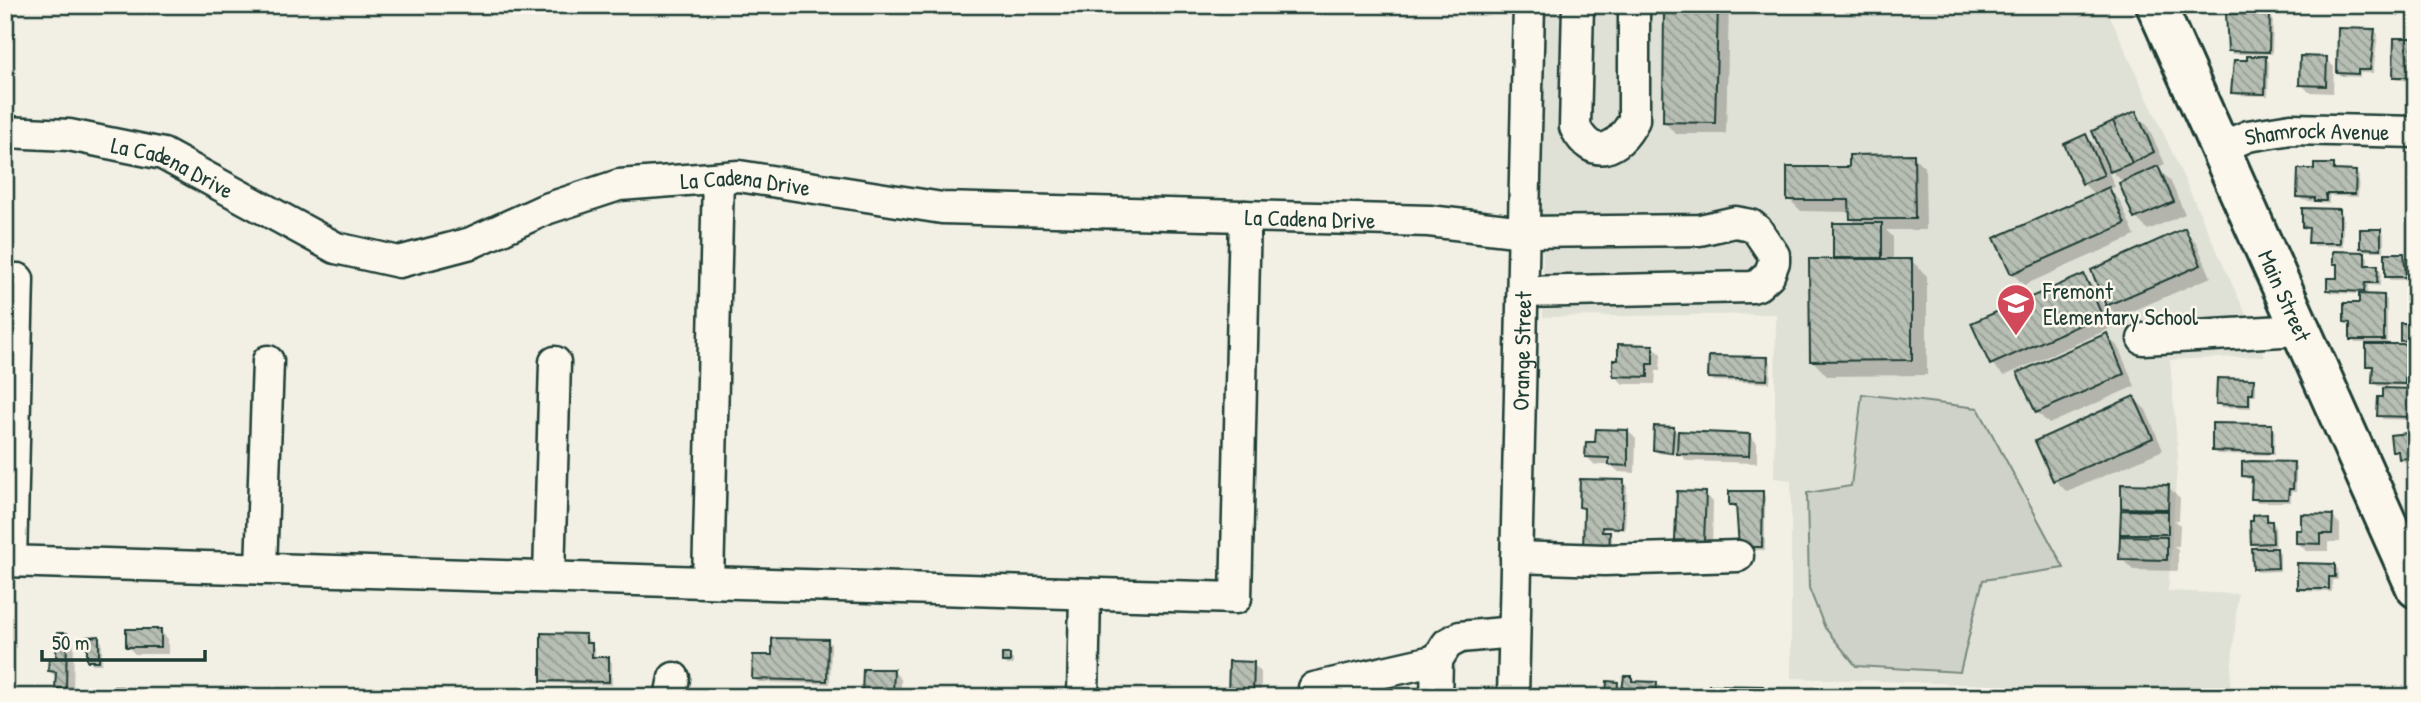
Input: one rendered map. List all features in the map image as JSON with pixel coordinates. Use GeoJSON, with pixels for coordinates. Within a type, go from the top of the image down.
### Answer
{"type":"FeatureCollection","features":[{"type":"Feature","properties":{"kind":"main road","name":"Main Street"},"geometry":{"type":"LineString","coordinates":[[2156,5],[2300,330],[2412,570]]}},
{"type":"Feature","properties":{"kind":"street","name":"Orange Street"},"geometry":{"type":"LineString","coordinates":[[1513,697],[1529,5]]}},
{"type":"Feature","properties":{"kind":"street"},"geometry":{"type":"LineString","coordinates":[[1578,5],[1575,127],[1582,142],[1594,149],[1612,146],[1626,135],[1634,120],[1634,5]]}},
{"type":"Feature","properties":{"kind":"street","name":"Shamrock Avenue"},"geometry":{"type":"LineString","coordinates":[[2218,149],[2248,136],[2291,129],[2416,132]]}},
{"type":"Feature","properties":{"kind":"street","name":"La Cadena Drive"},"geometry":{"type":"LineString","coordinates":[[5,132],[69,135],[163,154],[336,248],[399,262],[471,243],[546,209],[619,185],[739,176],[942,208],[1429,221],[1524,232],[1700,230],[1735,222],[1751,225],[1757,230],[1771,248],[1774,262],[1764,280],[1752,287],[1522,292]]}},
{"type":"Feature","properties":{"kind":"street"},"geometry":{"type":"LineString","coordinates":[[708,582],[718,178]]}},
{"type":"Feature","properties":{"kind":"street"},"geometry":{"type":"LineString","coordinates":[[5,279],[18,279],[8,561],[1236,598],[1245,216]]}},
{"type":"Feature","properties":{"kind":"street"},"geometry":{"type":"LineString","coordinates":[[2143,339],[2300,330]]}},
{"type":"Feature","properties":{"kind":"street"},"geometry":{"type":"LineString","coordinates":[[261,569],[268,361]]}},
{"type":"Feature","properties":{"kind":"street"},"geometry":{"type":"LineString","coordinates":[[549,577],[555,362]]}},
{"type":"Feature","properties":{"kind":"street"},"geometry":{"type":"LineString","coordinates":[[1516,557],[1604,560],[1738,556]]}},
{"type":"Feature","properties":{"kind":"street"},"geometry":{"type":"LineString","coordinates":[[1083,697],[1085,594]]}},
{"type":"Feature","properties":{"kind":"street"},"geometry":{"type":"LineString","coordinates":[[1436,697],[1437,660],[1447,644],[1460,637],[1514,632]]}},
{"type":"Feature","properties":{"kind":"street"},"geometry":{"type":"LineString","coordinates":[[1314,688],[1382,684],[1437,660]]}},
{"type":"Feature","properties":{"kind":"shaded area","name":"Fremont Elementary School"},"geometry":{"type":"Polygon","coordinates":[[[1544,5],[2105,5],[2265,356],[2170,360],[2178,455],[2168,591],[2238,594],[2229,697],[2107,697],[2106,689],[1791,678],[1791,480],[1774,478],[1776,314],[1543,317],[1541,57],[1544,5]]]}},
{"type":"Feature","properties":{"kind":"shaded area"},"geometry":{"type":"Polygon","coordinates":[[[1862,394],[1978,408],[2064,568],[1983,580],[1960,672],[1856,666],[1825,628],[1809,588],[1807,493],[1851,486],[1862,394]]]}},
{"type":"Feature","properties":{"kind":"building"},"geometry":{"type":"Polygon","coordinates":[[[1664,5],[1718,5],[1715,123],[1663,122],[1664,5]]]}},
{"type":"Feature","properties":{"kind":"building"},"geometry":{"type":"Polygon","coordinates":[[[2196,5],[2230,5],[2230,10],[2196,9],[2196,5]]]}},
{"type":"Feature","properties":{"kind":"building"},"geometry":{"type":"Polygon","coordinates":[[[2226,13],[2270,14],[2269,52],[2228,51],[2226,13]]]}},
{"type":"Feature","properties":{"kind":"building"},"geometry":{"type":"Polygon","coordinates":[[[2338,28],[2375,29],[2370,70],[2358,70],[2358,74],[2337,73],[2338,28]]]}},
{"type":"Feature","properties":{"kind":"building"},"geometry":{"type":"Polygon","coordinates":[[[2394,38],[2416,38],[2416,81],[2411,81],[2411,77],[2393,77],[2394,38]]]}},
{"type":"Feature","properties":{"kind":"building"},"geometry":{"type":"Polygon","coordinates":[[[2247,56],[2266,56],[2265,94],[2231,93],[2234,60],[2247,60],[2247,56]]]}},
{"type":"Feature","properties":{"kind":"building"},"geometry":{"type":"Polygon","coordinates":[[[2300,56],[2327,57],[2326,86],[2299,85],[2300,56]]]}},
{"type":"Feature","properties":{"kind":"building"},"geometry":{"type":"Polygon","coordinates":[[[2136,111],[2154,152],[2132,163],[2113,121],[2136,111]]]}},
{"type":"Feature","properties":{"kind":"building"},"geometry":{"type":"Polygon","coordinates":[[[2113,121],[2132,163],[2110,172],[2092,131],[2113,121]]]}},
{"type":"Feature","properties":{"kind":"building"},"geometry":{"type":"Polygon","coordinates":[[[2086,134],[2104,175],[2082,184],[2064,144],[2086,134]]]}},
{"type":"Feature","properties":{"kind":"building"},"geometry":{"type":"Polygon","coordinates":[[[1914,154],[1915,219],[1850,219],[1849,200],[1787,200],[1787,167],[1849,167],[1849,155],[1914,154]]]}},
{"type":"Feature","properties":{"kind":"building"},"geometry":{"type":"Polygon","coordinates":[[[2314,164],[2334,164],[2334,170],[2356,171],[2355,194],[2326,194],[2326,201],[2297,197],[2298,169],[2314,169],[2314,164]]]}},
{"type":"Feature","properties":{"kind":"building"},"geometry":{"type":"Polygon","coordinates":[[[2158,166],[2174,202],[2134,219],[2119,183],[2158,166]]]}},
{"type":"Feature","properties":{"kind":"building"},"geometry":{"type":"Polygon","coordinates":[[[2109,187],[2125,224],[2011,274],[1994,238],[2109,187]]]}},
{"type":"Feature","properties":{"kind":"building"},"geometry":{"type":"Polygon","coordinates":[[[2302,208],[2340,209],[2340,243],[2308,243],[2309,228],[2302,227],[2302,208]]]}},
{"type":"Feature","properties":{"kind":"building"},"geometry":{"type":"Polygon","coordinates":[[[1833,223],[1882,223],[1882,258],[1833,258],[1833,223]]]}},
{"type":"Feature","properties":{"kind":"building"},"geometry":{"type":"Polygon","coordinates":[[[2185,228],[2201,265],[2106,306],[2091,270],[2185,228]]]}},
{"type":"Feature","properties":{"kind":"building"},"geometry":{"type":"Polygon","coordinates":[[[2360,229],[2381,229],[2381,249],[2360,248],[2360,229]]]}},
{"type":"Feature","properties":{"kind":"building"},"geometry":{"type":"Polygon","coordinates":[[[2333,251],[2365,252],[2365,265],[2378,265],[2377,283],[2365,283],[2364,292],[2327,290],[2327,278],[2337,278],[2333,251]]]}},
{"type":"Feature","properties":{"kind":"building"},"geometry":{"type":"Polygon","coordinates":[[[2385,253],[2404,253],[2406,277],[2385,277],[2385,253]]]}},
{"type":"Feature","properties":{"kind":"building"},"geometry":{"type":"Polygon","coordinates":[[[1809,259],[1912,259],[1912,360],[1810,361],[1809,259]]]}},
{"type":"Feature","properties":{"kind":"building"},"geometry":{"type":"Polygon","coordinates":[[[2084,274],[2102,315],[1990,365],[1971,323],[2084,274]]]}},
{"type":"Feature","properties":{"kind":"building"},"geometry":{"type":"Polygon","coordinates":[[[2359,294],[2384,295],[2384,340],[2350,340],[2350,323],[2344,322],[2344,303],[2359,303],[2359,294]]]}},
{"type":"Feature","properties":{"kind":"building"},"geometry":{"type":"Polygon","coordinates":[[[2400,323],[2416,323],[2416,340],[2400,341],[2400,323]]]}},
{"type":"Feature","properties":{"kind":"building"},"geometry":{"type":"Polygon","coordinates":[[[2107,333],[2124,374],[2036,413],[2017,373],[2107,333]]]}},
{"type":"Feature","properties":{"kind":"building"},"geometry":{"type":"Polygon","coordinates":[[[1618,344],[1653,345],[1653,364],[1648,364],[1648,377],[1613,376],[1613,360],[1618,360],[1618,344]]]}},
{"type":"Feature","properties":{"kind":"building"},"geometry":{"type":"Polygon","coordinates":[[[2366,344],[2406,344],[2405,384],[2372,383],[2373,366],[2366,366],[2366,344]]]}},
{"type":"Feature","properties":{"kind":"building"},"geometry":{"type":"Polygon","coordinates":[[[1709,356],[1768,357],[1767,380],[1708,378],[1709,356]]]}},
{"type":"Feature","properties":{"kind":"building"},"geometry":{"type":"Polygon","coordinates":[[[2217,378],[2254,379],[2253,393],[2249,393],[2249,405],[2216,404],[2217,378]]]}},
{"type":"Feature","properties":{"kind":"building"},"geometry":{"type":"Polygon","coordinates":[[[2383,388],[2414,389],[2413,417],[2377,416],[2378,397],[2383,397],[2383,388]]]}},
{"type":"Feature","properties":{"kind":"building"},"geometry":{"type":"Polygon","coordinates":[[[2134,396],[2153,438],[2053,481],[2035,441],[2134,396]]]}},
{"type":"Feature","properties":{"kind":"building"},"geometry":{"type":"Polygon","coordinates":[[[2212,423],[2272,424],[2272,453],[2212,451],[2212,423]]]}},
{"type":"Feature","properties":{"kind":"building"},"geometry":{"type":"Polygon","coordinates":[[[1654,426],[1674,427],[1672,453],[1653,450],[1654,426]]]}},
{"type":"Feature","properties":{"kind":"building"},"geometry":{"type":"Polygon","coordinates":[[[1596,429],[1628,430],[1628,466],[1609,465],[1609,458],[1585,457],[1586,442],[1595,442],[1596,429]]]}},
{"type":"Feature","properties":{"kind":"building"},"geometry":{"type":"Polygon","coordinates":[[[1678,431],[1750,434],[1749,456],[1677,454],[1678,431]]]}},
{"type":"Feature","properties":{"kind":"building"},"geometry":{"type":"Polygon","coordinates":[[[2416,432],[2416,457],[2399,459],[2398,451],[2392,451],[2390,435],[2416,432]]]}},
{"type":"Feature","properties":{"kind":"building"},"geometry":{"type":"Polygon","coordinates":[[[2242,462],[2294,462],[2293,489],[2289,489],[2288,499],[2251,499],[2252,477],[2242,476],[2242,462]]]}},
{"type":"Feature","properties":{"kind":"building"},"geometry":{"type":"Polygon","coordinates":[[[1580,479],[1624,480],[1622,528],[1602,527],[1602,532],[1610,532],[1609,554],[1583,553],[1584,508],[1579,507],[1580,479]]]}},
{"type":"Feature","properties":{"kind":"building"},"geometry":{"type":"Polygon","coordinates":[[[2121,484],[2169,485],[2168,509],[2121,508],[2121,484]]]}},
{"type":"Feature","properties":{"kind":"building"},"geometry":{"type":"Polygon","coordinates":[[[1677,491],[1706,492],[1704,541],[1675,540],[1677,491]]]}},
{"type":"Feature","properties":{"kind":"building"},"geometry":{"type":"Polygon","coordinates":[[[1729,491],[1763,491],[1762,547],[1739,547],[1736,505],[1729,505],[1729,491]]]}},
{"type":"Feature","properties":{"kind":"building"},"geometry":{"type":"Polygon","coordinates":[[[2121,510],[2168,511],[2168,534],[2120,534],[2121,510]]]}},
{"type":"Feature","properties":{"kind":"building"},"geometry":{"type":"Polygon","coordinates":[[[2267,514],[2267,521],[2272,521],[2273,543],[2251,544],[2250,521],[2253,521],[2253,515],[2267,514]]]}},
{"type":"Feature","properties":{"kind":"building"},"geometry":{"type":"Polygon","coordinates":[[[2301,514],[2333,515],[2332,534],[2321,534],[2321,544],[2296,543],[2296,530],[2301,530],[2301,514]]]}},
{"type":"Feature","properties":{"kind":"building"},"geometry":{"type":"Polygon","coordinates":[[[2120,536],[2167,537],[2167,560],[2119,559],[2120,536]]]}},
{"type":"Feature","properties":{"kind":"building"},"geometry":{"type":"Polygon","coordinates":[[[2252,548],[2277,548],[2278,568],[2253,569],[2252,548]]]}},
{"type":"Feature","properties":{"kind":"building"},"geometry":{"type":"Polygon","coordinates":[[[2297,563],[2335,564],[2335,577],[2329,577],[2329,589],[2297,589],[2297,563]]]}},
{"type":"Feature","properties":{"kind":"building"},"geometry":{"type":"Polygon","coordinates":[[[126,629],[161,629],[161,647],[126,647],[126,629]]]}},
{"type":"Feature","properties":{"kind":"building"},"geometry":{"type":"Polygon","coordinates":[[[57,633],[67,633],[66,689],[55,688],[56,672],[48,671],[49,658],[56,658],[57,633]]]}},
{"type":"Feature","properties":{"kind":"building"},"geometry":{"type":"Polygon","coordinates":[[[541,633],[586,634],[586,643],[592,643],[592,657],[609,657],[609,682],[541,681],[541,633]]]}},
{"type":"Feature","properties":{"kind":"building"},"geometry":{"type":"Polygon","coordinates":[[[99,636],[99,661],[87,661],[87,637],[99,636]]]}},
{"type":"Feature","properties":{"kind":"building"},"geometry":{"type":"Polygon","coordinates":[[[772,638],[828,639],[827,681],[752,679],[753,655],[772,655],[772,638]]]}},
{"type":"Feature","properties":{"kind":"building"},"geometry":{"type":"Polygon","coordinates":[[[1002,654],[1010,654],[1010,662],[1002,662],[1002,654]]]}},
{"type":"Feature","properties":{"kind":"building"},"geometry":{"type":"Polygon","coordinates":[[[1229,661],[1254,662],[1253,697],[1228,697],[1229,661]]]}},
{"type":"Feature","properties":{"kind":"building"},"geometry":{"type":"Polygon","coordinates":[[[863,669],[894,669],[893,696],[862,695],[863,669]]]}},
{"type":"Feature","properties":{"kind":"building"},"geometry":{"type":"Polygon","coordinates":[[[1624,676],[1632,676],[1632,681],[1657,682],[1656,697],[1621,697],[1624,676]]]}},
{"type":"Feature","properties":{"kind":"building"},"geometry":{"type":"Polygon","coordinates":[[[1607,681],[1618,682],[1617,695],[1606,694],[1607,681]]]}},
{"type":"Feature","properties":{"kind":"building"},"geometry":{"type":"Polygon","coordinates":[[[1709,685],[1763,686],[1763,697],[1709,697],[1709,685]]]}},
{"type":"Feature","properties":{"kind":"building"},"geometry":{"type":"Polygon","coordinates":[[[107,687],[122,687],[122,697],[107,697],[107,687]]]}},
{"type":"Feature","properties":{"kind":"place","name":"Fremont Elementary School"},"geometry":{"type":"Point","coordinates":[2016,337]}}]}
